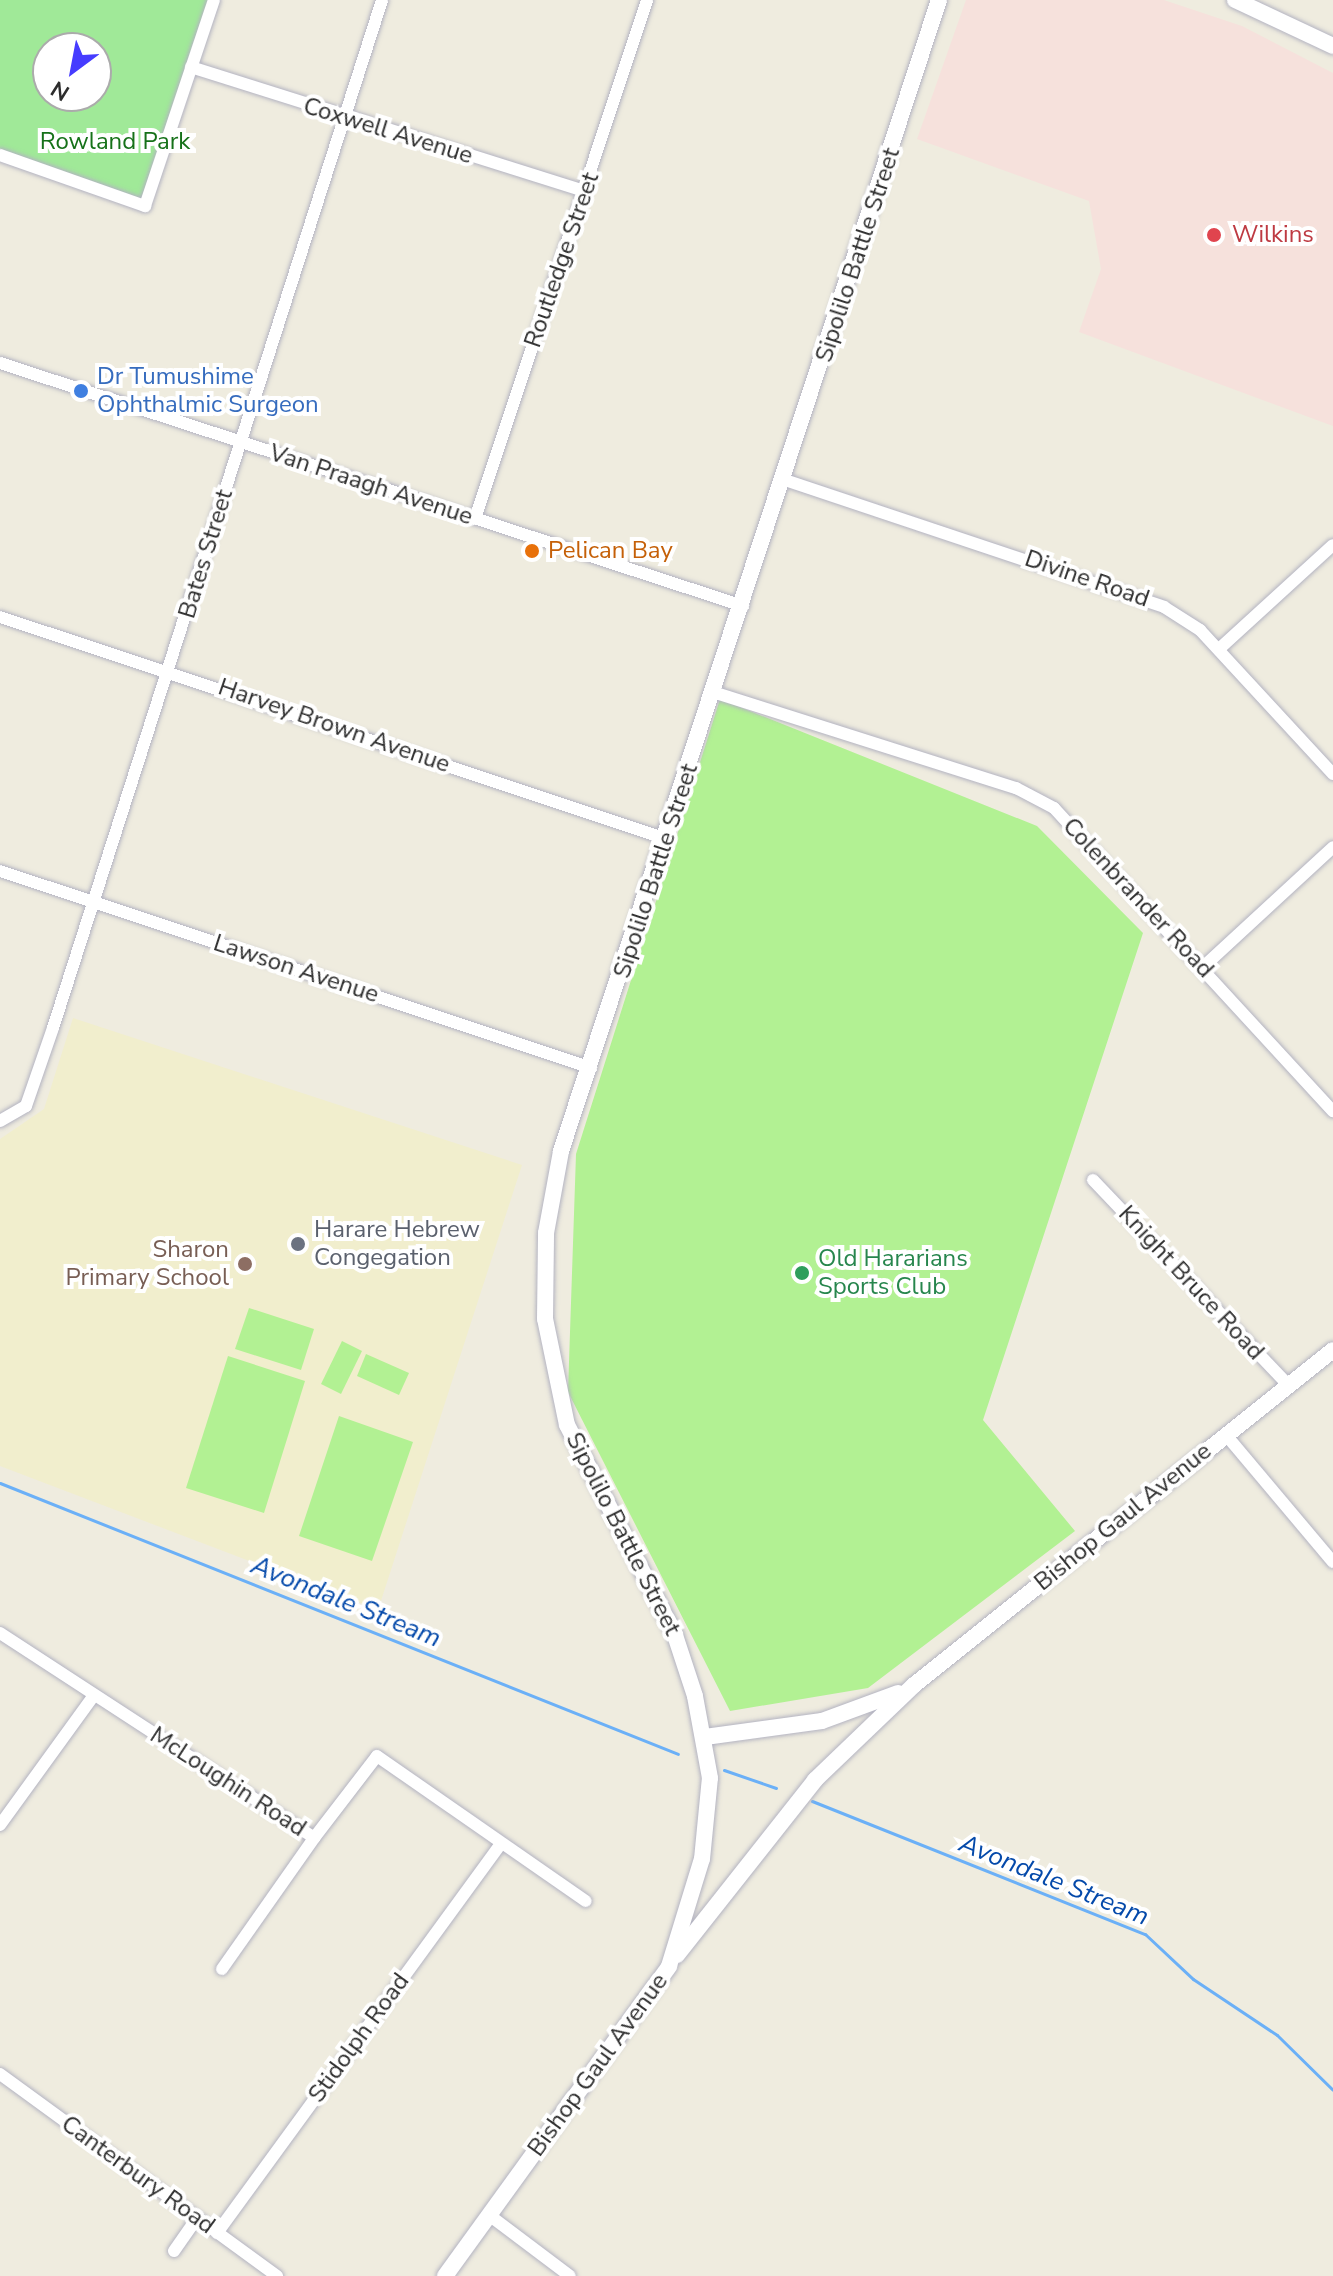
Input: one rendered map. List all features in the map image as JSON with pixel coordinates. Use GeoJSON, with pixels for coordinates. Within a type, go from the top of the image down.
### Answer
{"type":"FeatureCollection","features":[{"type":"Feature","properties":{"kind":"main road","name":"Sipolilo Battle Street"},"geometry":{"type":"LineString","coordinates":[[705,1737],[675,1635],[583,1463],[549,1352],[550,1203],[591,1068],[716,693],[782,479],[939,0]]}},
{"type":"Feature","properties":{"kind":"main road"},"geometry":{"type":"LineString","coordinates":[[1235,0],[1333,46]]}},
{"type":"Feature","properties":{"kind":"main road","name":"Bishop Gaul Avenue"},"geometry":{"type":"LineString","coordinates":[[914,1685],[1333,1350]]}},
{"type":"Feature","properties":{"kind":"main road"},"geometry":{"type":"LineString","coordinates":[[705,1737],[822,1721],[914,1685]]}},
{"type":"Feature","properties":{"kind":"main road"},"geometry":{"type":"LineString","coordinates":[[669,1966],[815,1780],[914,1685]]}},
{"type":"Feature","properties":{"kind":"main road","name":"Bishop Gaul Avenue"},"geometry":{"type":"LineString","coordinates":[[445,2276],[669,1966],[709,1816],[705,1737]]}},
{"type":"Feature","properties":{"kind":"street"},"geometry":{"type":"LineString","coordinates":[[0,155],[145,206],[214,0]]}},
{"type":"Feature","properties":{"kind":"street","name":"Bates Street"},"geometry":{"type":"LineString","coordinates":[[0,1121],[26,1106],[170,670],[382,0]]}},
{"type":"Feature","properties":{"kind":"street","name":"Routledge Street"},"geometry":{"type":"LineString","coordinates":[[475,519],[647,0]]}},
{"type":"Feature","properties":{"kind":"street","name":"Coxwell Avenue"},"geometry":{"type":"LineString","coordinates":[[191,67],[343,118],[585,191]]}},
{"type":"Feature","properties":{"kind":"street","name":"Van Praagh Avenue"},"geometry":{"type":"LineString","coordinates":[[0,363],[743,606]]}},
{"type":"Feature","properties":{"kind":"street","name":"Divine Road"},"geometry":{"type":"LineString","coordinates":[[782,479],[1148,599],[1219,649],[1333,774]]}},
{"type":"Feature","properties":{"kind":"street"},"geometry":{"type":"LineString","coordinates":[[1219,649],[1333,545]]}},
{"type":"Feature","properties":{"kind":"street","name":"Harvey Brown Avenue"},"geometry":{"type":"LineString","coordinates":[[0,617],[170,670],[666,839]]}},
{"type":"Feature","properties":{"kind":"street","name":"Colenbrander Road"},"geometry":{"type":"LineString","coordinates":[[716,693],[1036,796],[1074,827],[1333,1111]]}},
{"type":"Feature","properties":{"kind":"street"},"geometry":{"type":"LineString","coordinates":[[1202,968],[1333,847]]}},
{"type":"Feature","properties":{"kind":"street","name":"Lawson Avenue"},"geometry":{"type":"LineString","coordinates":[[0,871],[591,1068]]}},
{"type":"Feature","properties":{"kind":"street","name":"Knight Bruce Road"},"geometry":{"type":"LineString","coordinates":[[1093,1180],[1289,1386]]}},
{"type":"Feature","properties":{"kind":"street"},"geometry":{"type":"LineString","coordinates":[[1226,1435],[1333,1562]]}},
{"type":"Feature","properties":{"kind":"street","name":"McLoughin Road"},"geometry":{"type":"LineString","coordinates":[[0,1633],[314,1838],[377,1756],[586,1901]]}},
{"type":"Feature","properties":{"kind":"street"},"geometry":{"type":"LineString","coordinates":[[0,1825],[94,1695]]}},
{"type":"Feature","properties":{"kind":"street"},"geometry":{"type":"LineString","coordinates":[[222,1969],[314,1838]]}},
{"type":"Feature","properties":{"kind":"street","name":"Stidolph Road"},"geometry":{"type":"LineString","coordinates":[[217,2233],[501,1844]]}},
{"type":"Feature","properties":{"kind":"street","name":"Canterbury Road"},"geometry":{"type":"LineString","coordinates":[[0,2074],[277,2276]]}},
{"type":"Feature","properties":{"kind":"street"},"geometry":{"type":"LineString","coordinates":[[489,2215],[570,2276]]}},
{"type":"Feature","properties":{"kind":"street"},"geometry":{"type":"LineString","coordinates":[[174,2251],[197,2218]]}},
{"type":"Feature","properties":{"kind":"shaded area","name":"Wilkins"},"geometry":{"type":"Polygon","coordinates":[[[966,0],[1164,0],[1242,26],[1333,73],[1333,426],[1079,332],[1101,269],[1089,201],[917,139],[966,0]]]}},
{"type":"Feature","properties":{"kind":"shaded area","name":"Sharon Primary School"},"geometry":{"type":"Polygon","coordinates":[[[73,1018],[522,1165],[378,1610],[0,1466],[0,1139],[44,1109],[73,1018]]]}},
{"type":"Feature","properties":{"kind":"green space","name":"Rowland Park"},"geometry":{"type":"Polygon","coordinates":[[[0,0],[212,0],[146,206],[0,152],[0,0]]]}},
{"type":"Feature","properties":{"kind":"green space","name":"Old Hararians Sports Club"},"geometry":{"type":"Polygon","coordinates":[[[720,699],[1037,826],[1143,933],[983,1420],[1075,1531],[868,1688],[730,1711],[568,1392],[576,1154],[720,699]]]}},
{"type":"Feature","properties":{"kind":"green space"},"geometry":{"type":"Polygon","coordinates":[[[249,1308],[314,1329],[301,1370],[235,1349],[249,1308]]]}},
{"type":"Feature","properties":{"kind":"green space"},"geometry":{"type":"Polygon","coordinates":[[[342,1341],[362,1351],[341,1394],[321,1384],[342,1341]]]}},
{"type":"Feature","properties":{"kind":"green space"},"geometry":{"type":"Polygon","coordinates":[[[366,1354],[409,1373],[399,1395],[357,1376],[366,1354]]]}},
{"type":"Feature","properties":{"kind":"green space"},"geometry":{"type":"Polygon","coordinates":[[[228,1356],[305,1381],[264,1513],[186,1488],[228,1356]]]}},
{"type":"Feature","properties":{"kind":"green space"},"geometry":{"type":"Polygon","coordinates":[[[339,1416],[413,1442],[372,1561],[299,1536],[339,1416]]]}},
{"type":"Feature","properties":{"kind":"waterway","name":"Avondale Stream"},"geometry":{"type":"LineString","coordinates":[[0,1483],[678,1754]]}},
{"type":"Feature","properties":{"kind":"waterway","name":"Avondale Stream"},"geometry":{"type":"LineString","coordinates":[[724,1770],[776,1788]]}},
{"type":"Feature","properties":{"kind":"waterway","name":"Avondale Stream"},"geometry":{"type":"LineString","coordinates":[[812,1801],[1145,1934],[1193,1979],[1277,2035],[1333,2090]]}},
{"type":"Feature","properties":{"kind":"place","name":"Wilkins"},"geometry":{"type":"Point","coordinates":[1214,235]}},
{"type":"Feature","properties":{"kind":"place","name":"Dr Tumushime Ophthalmic Surgeon"},"geometry":{"type":"Point","coordinates":[81,391]}},
{"type":"Feature","properties":{"kind":"place","name":"Pelican Bay"},"geometry":{"type":"Point","coordinates":[532,551]}},
{"type":"Feature","properties":{"kind":"place","name":"Harare Hebrew Congegation"},"geometry":{"type":"Point","coordinates":[298,1244]}},
{"type":"Feature","properties":{"kind":"place","name":"Sharon Primary School"},"geometry":{"type":"Point","coordinates":[245,1264]}},
{"type":"Feature","properties":{"kind":"place","name":"Old Hararians Sports Club"},"geometry":{"type":"Point","coordinates":[802,1273]}}]}
